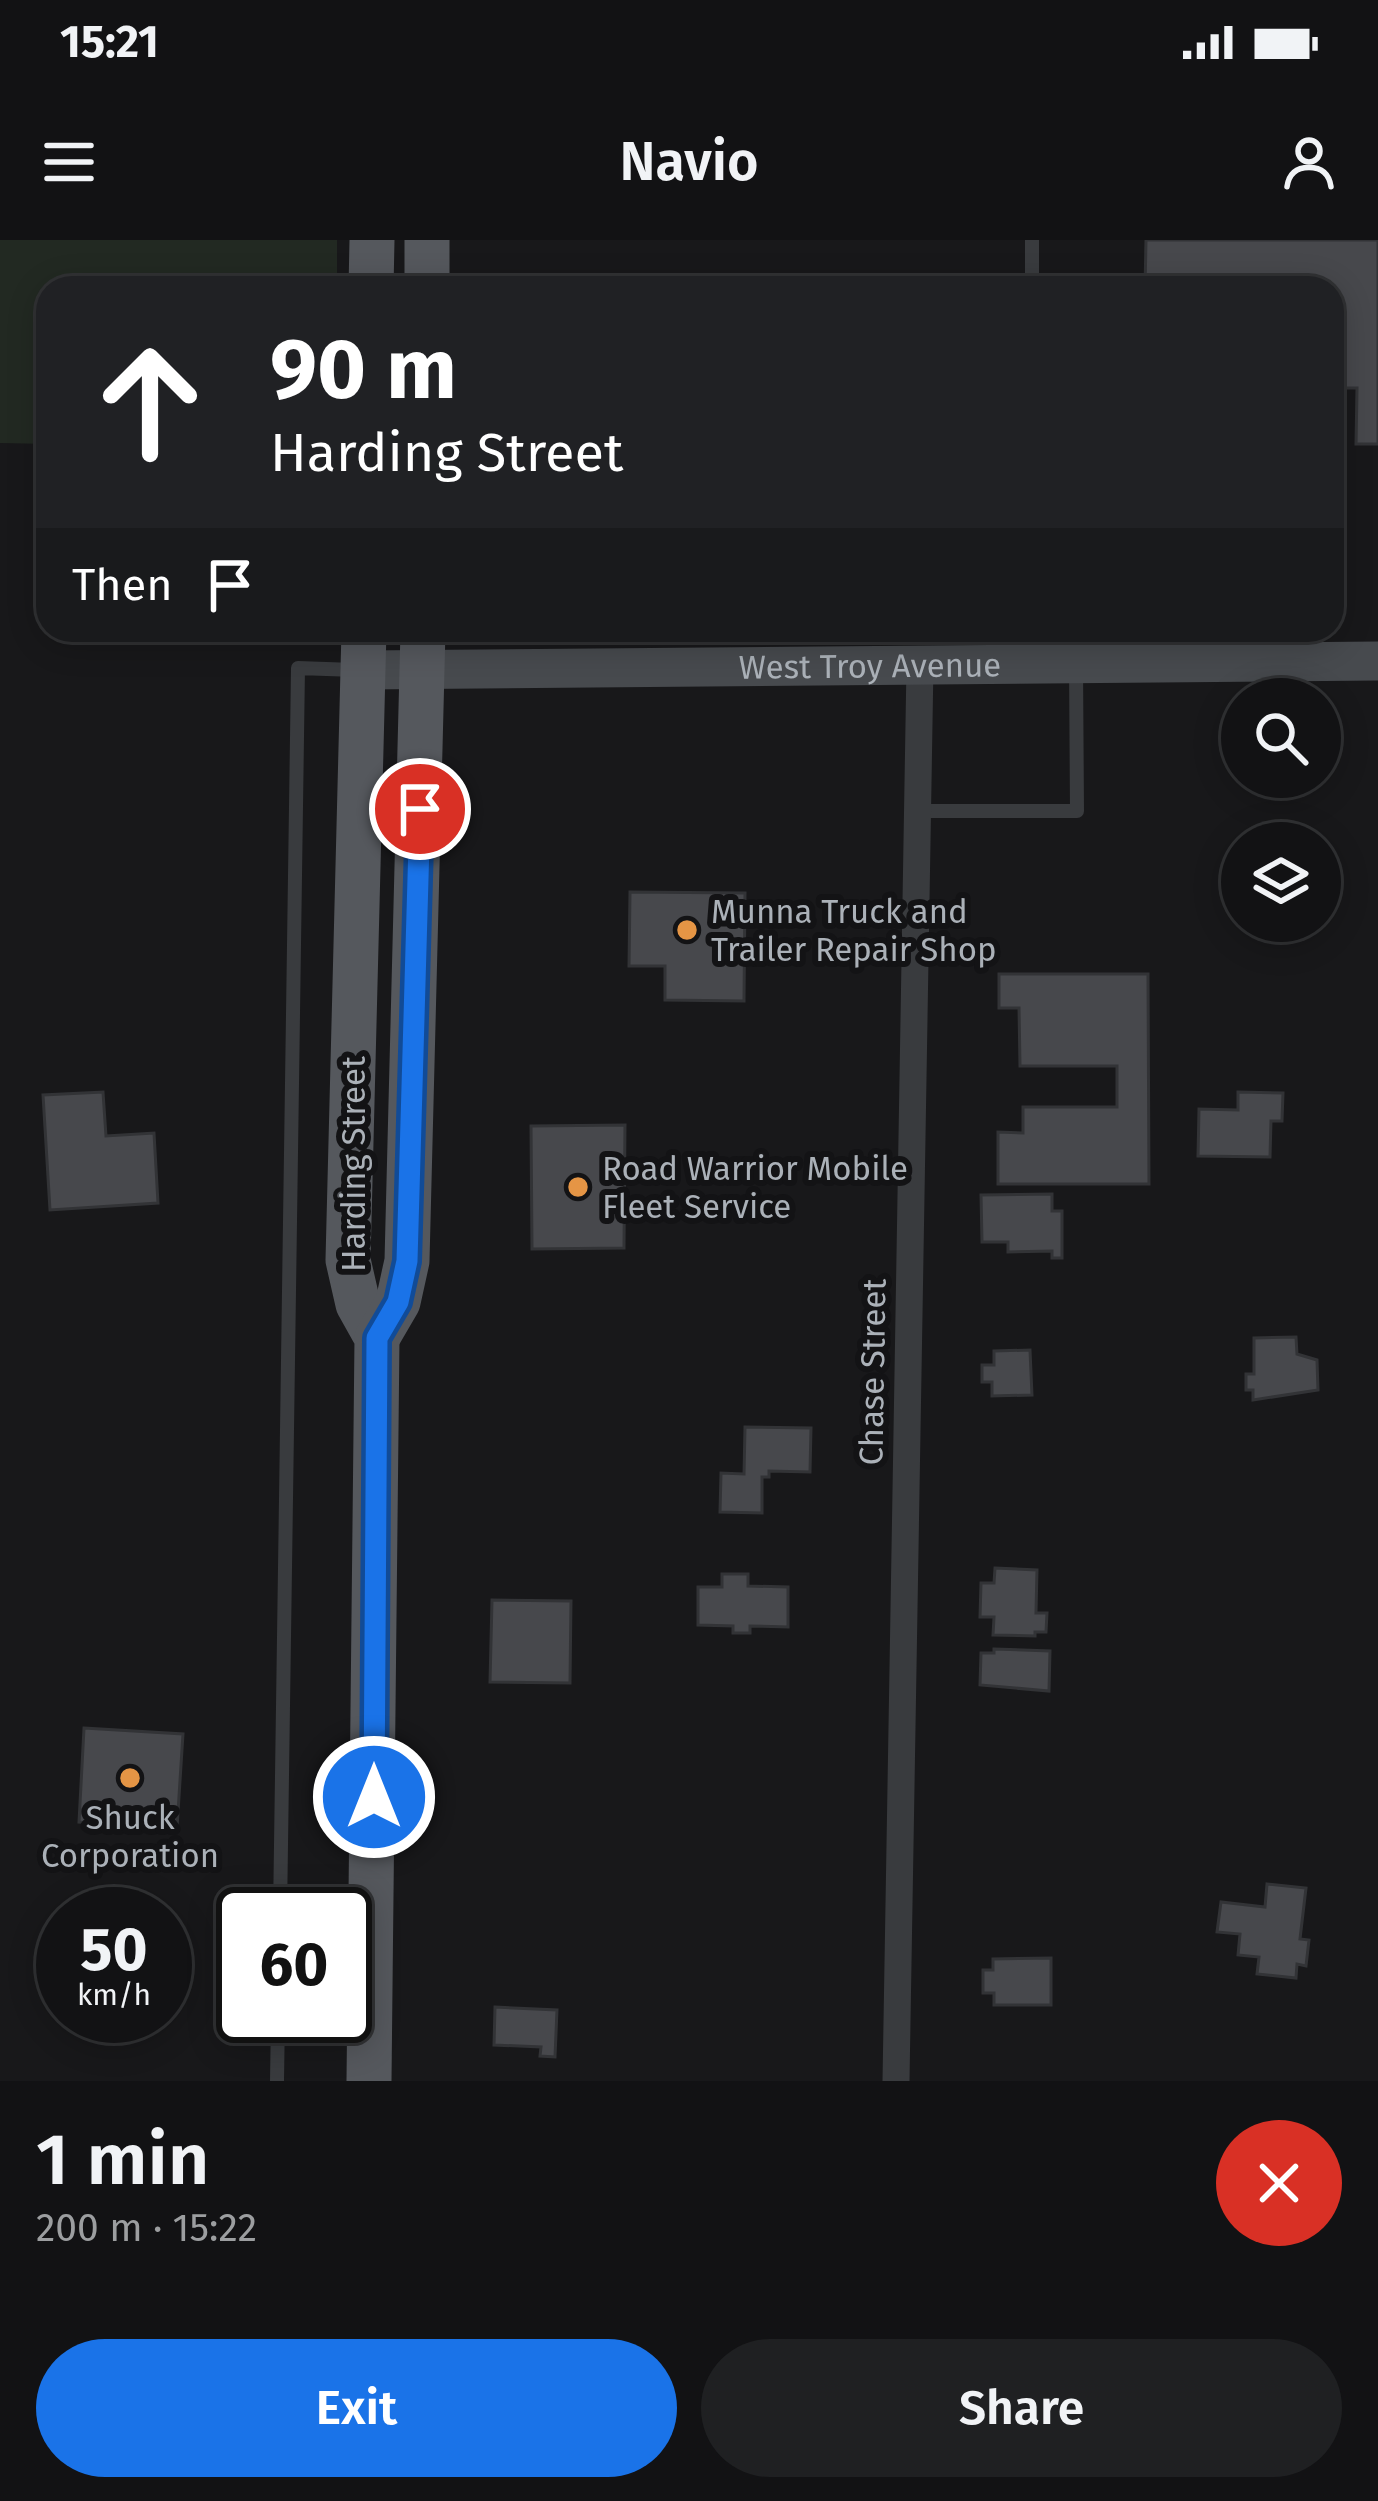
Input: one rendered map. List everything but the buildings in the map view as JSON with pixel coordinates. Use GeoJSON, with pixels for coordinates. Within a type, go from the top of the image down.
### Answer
{"type":"FeatureCollection","features":[{"type":"Feature","properties":{"kind":"main road"},"geometry":{"type":"LineString","coordinates":[[371,276],[372,240]]}},
{"type":"Feature","properties":{"kind":"main road"},"geometry":{"type":"LineString","coordinates":[[427,240],[427,276]]}},
{"type":"Feature","properties":{"kind":"main road","name":"West Troy Avenue"},"geometry":{"type":"LineString","coordinates":[[364,650],[920,665],[1031,647],[1076,664],[1378,661]]}},
{"type":"Feature","properties":{"kind":"main road","name":"Harding Street"},"geometry":{"type":"LineString","coordinates":[[364,650],[348,1260],[358,1304],[377,1338]]}},
{"type":"Feature","properties":{"kind":"main road","name":"Harding Street"},"geometry":{"type":"LineString","coordinates":[[377,1338],[398,1302],[407,1261],[423,650]]}},
{"type":"Feature","properties":{"kind":"main road"},"geometry":{"type":"LineString","coordinates":[[369,2081],[377,1338]]}},
{"type":"Feature","properties":{"kind":"street","name":"Chase Street"},"geometry":{"type":"LineString","coordinates":[[896,2081],[920,665]]}},
{"type":"Feature","properties":{"kind":"lane"},"geometry":{"type":"LineString","coordinates":[[1032,240],[1032,276]]}},
{"type":"Feature","properties":{"kind":"lane"},"geometry":{"type":"LineString","coordinates":[[280,1887],[298,668],[364,650]]}},
{"type":"Feature","properties":{"kind":"lane"},"geometry":{"type":"LineString","coordinates":[[917,811],[1077,811],[1076,664]]}},
{"type":"Feature","properties":{"kind":"lane"},"geometry":{"type":"LineString","coordinates":[[277,2081],[278,2043]]}},
{"type":"Feature","properties":{"kind":"shaded area"},"geometry":{"type":"Polygon","coordinates":[[[0,240],[337,240],[337,276],[36,276],[36,444],[0,443],[0,240]]]}},
{"type":"Feature","properties":{"kind":"place","name":"Munna Truck and Trailer Repair Shop"},"geometry":{"type":"Point","coordinates":[687,930]}},
{"type":"Feature","properties":{"kind":"place","name":"Road Warrior Mobile Fleet Service"},"geometry":{"type":"Point","coordinates":[578,1187]}},
{"type":"Feature","properties":{"kind":"place","name":"Shuck Corporation"},"geometry":{"type":"Point","coordinates":[130,1778]}},
{"type":"Feature","properties":{"kind":"route"},"geometry":{"type":"LineString","coordinates":[[374,1797],[377,1338],[404,1285],[410,1225],[420,809]]}}]}
